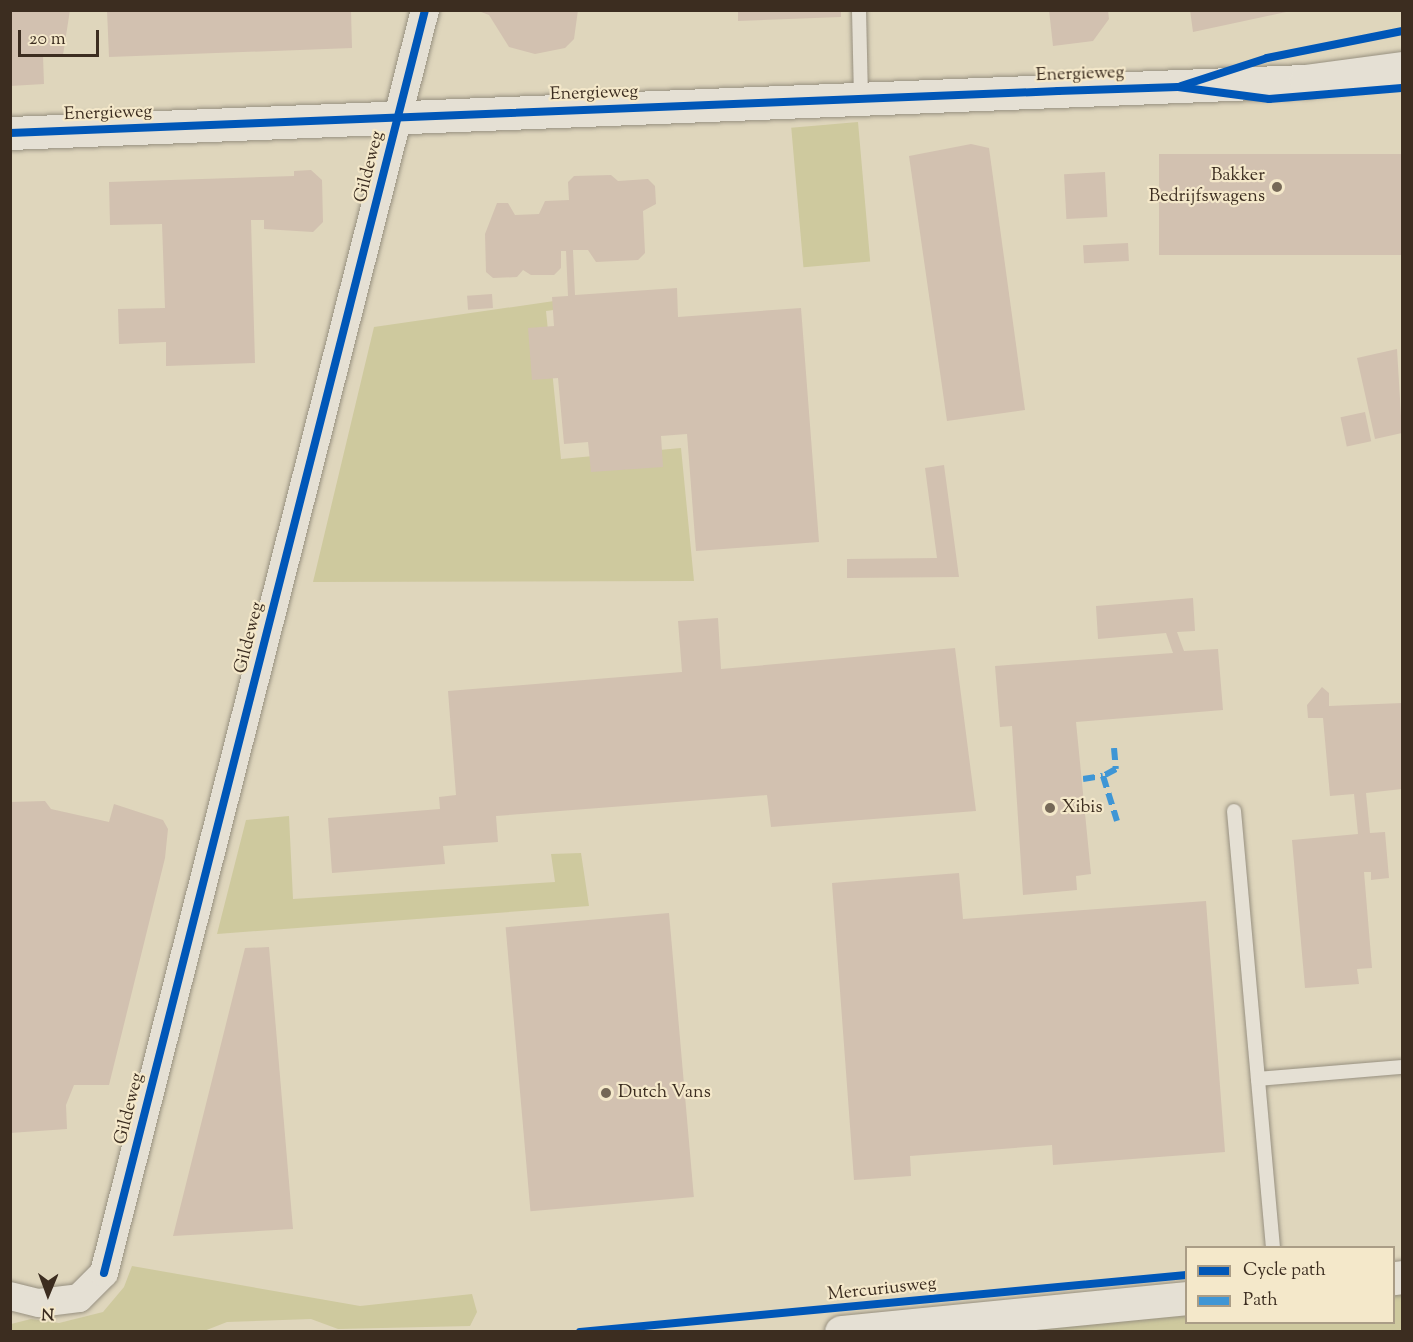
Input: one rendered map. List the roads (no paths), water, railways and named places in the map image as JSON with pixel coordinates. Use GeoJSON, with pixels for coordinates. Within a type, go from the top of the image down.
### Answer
{"type":"FeatureCollection","features":[{"type":"Feature","properties":{"kind":"street","name":"Gildeweg"},"geometry":{"type":"LineString","coordinates":[[10,1296],[39,1303],[79,1298],[104,1273],[424,10]]}},
{"type":"Feature","properties":{"kind":"street","name":"Energieweg"},"geometry":{"type":"LineString","coordinates":[[1178,87],[1402,47]]}},
{"type":"Feature","properties":{"kind":"street","name":"Energieweg"},"geometry":{"type":"LineString","coordinates":[[10,133],[1178,87],[1306,81],[1402,68]]}},
{"type":"Feature","properties":{"kind":"street","name":"Mercuriusweg"},"geometry":{"type":"LineString","coordinates":[[841,1332],[1185,1298]]}},
{"type":"Feature","properties":{"kind":"lane"},"geometry":{"type":"LineString","coordinates":[[859,10],[861,99]]}},
{"type":"Feature","properties":{"kind":"lane"},"geometry":{"type":"LineString","coordinates":[[1234,811],[1273,1246]]}},
{"type":"Feature","properties":{"kind":"lane"},"geometry":{"type":"LineString","coordinates":[[1258,1079],[1402,1067]]}},
{"type":"Feature","properties":{"kind":"place","name":"Bakker Bedrijfswagens"},"geometry":{"type":"Point","coordinates":[1277,187]}},
{"type":"Feature","properties":{"kind":"place","name":"Xibis"},"geometry":{"type":"Point","coordinates":[1050,808]}},
{"type":"Feature","properties":{"kind":"place","name":"Dutch Vans"},"geometry":{"type":"Point","coordinates":[606,1093]}}]}
